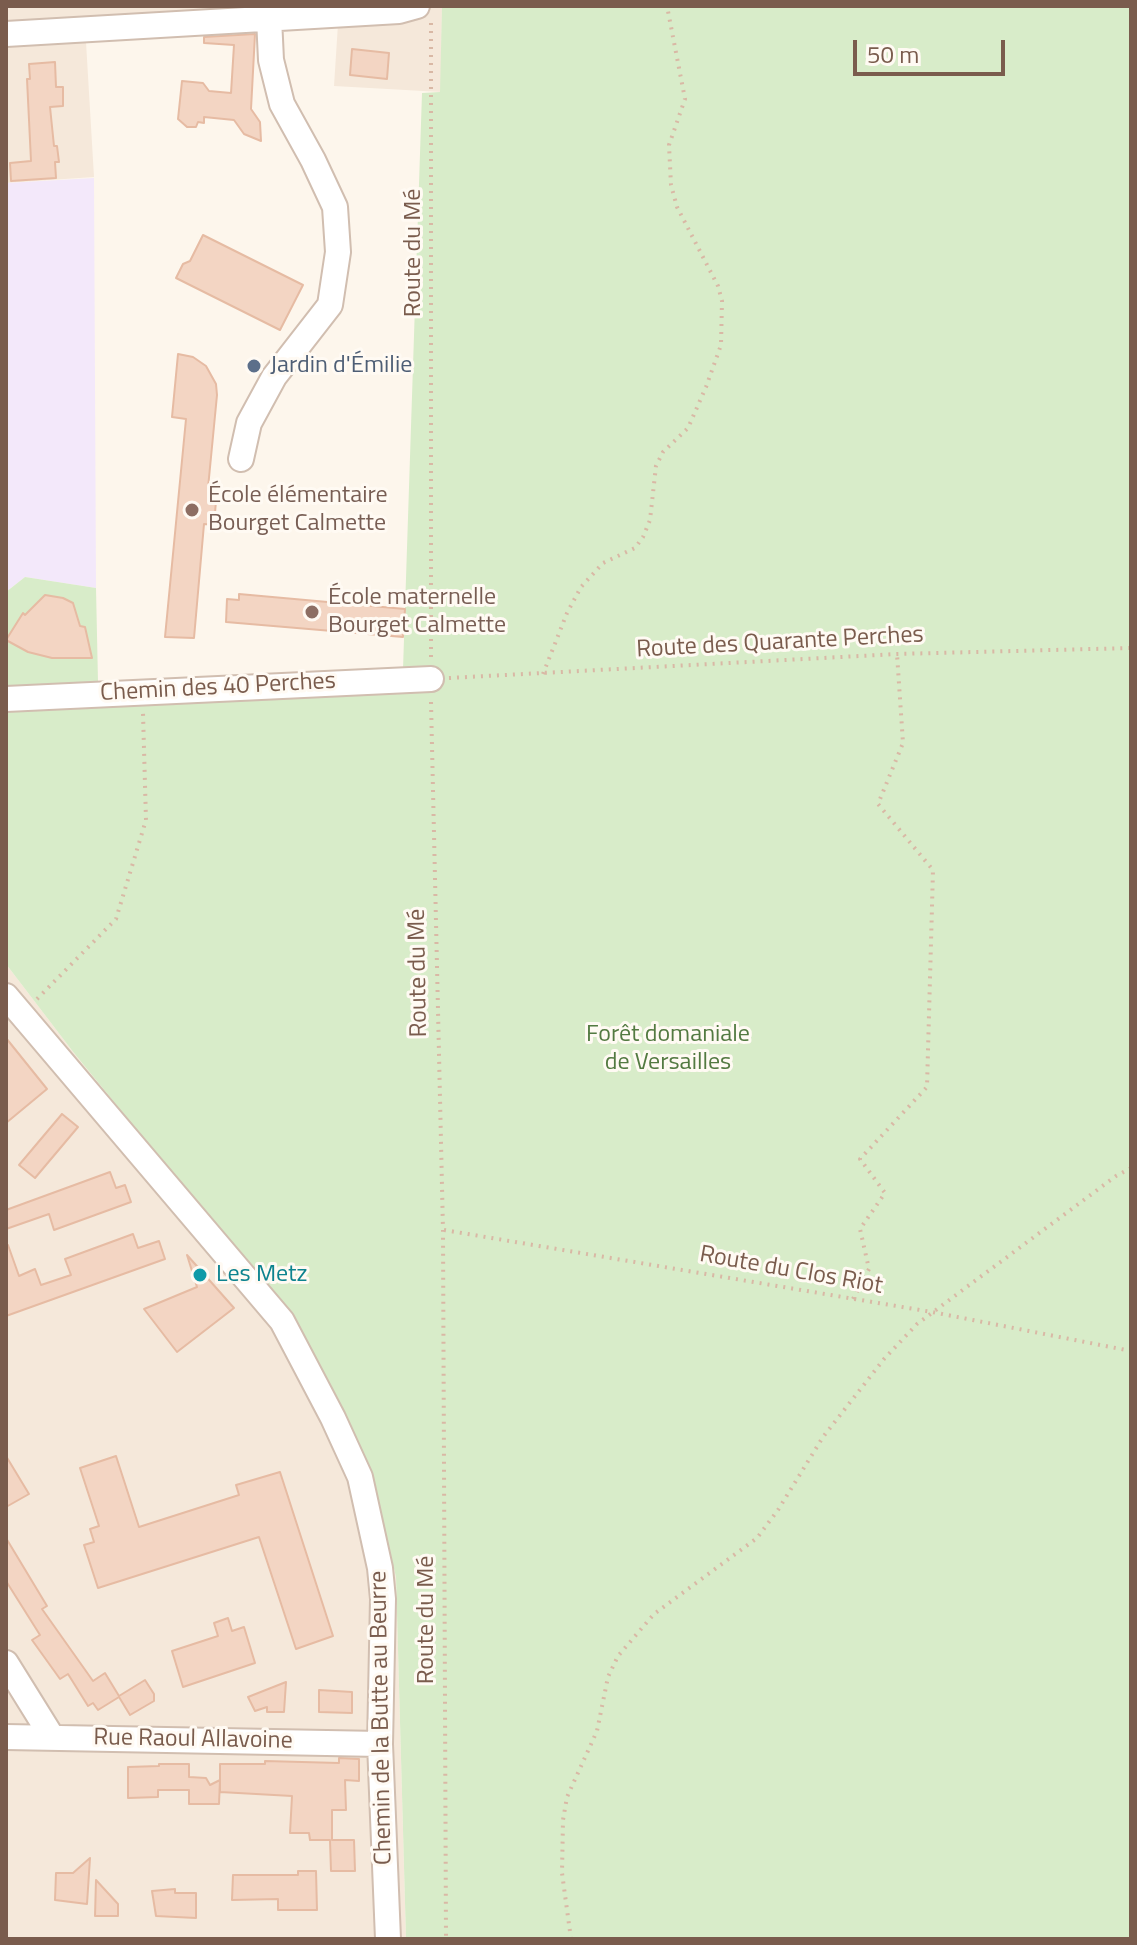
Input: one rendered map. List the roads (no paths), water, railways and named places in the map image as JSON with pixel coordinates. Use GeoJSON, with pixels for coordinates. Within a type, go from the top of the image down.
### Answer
{"type":"FeatureCollection","features":[{"type":"Feature","properties":{"kind":"street"},"geometry":{"type":"LineString","coordinates":[[6,34],[399,11],[424,14]]}},
{"type":"Feature","properties":{"kind":"street"},"geometry":{"type":"LineString","coordinates":[[241,459],[249,423],[274,377],[330,305],[338,252],[335,207],[282,104],[271,60],[269,18]]}},
{"type":"Feature","properties":{"kind":"street","name":"Chemin des 40 Perches"},"geometry":{"type":"LineString","coordinates":[[6,699],[431,679]]}},
{"type":"Feature","properties":{"kind":"street","name":"Chemin de la Butte au Beurre"},"geometry":{"type":"LineString","coordinates":[[11,1012],[282,1321],[360,1477],[380,1568],[383,1599],[380,1744],[388,1939]]}},
{"type":"Feature","properties":{"kind":"street"},"geometry":{"type":"LineString","coordinates":[[6,1663],[52,1737]]}},
{"type":"Feature","properties":{"kind":"street","name":"Rue Raoul Allavoine"},"geometry":{"type":"LineString","coordinates":[[6,1737],[380,1744]]}},
{"type":"Feature","properties":{"kind":"place","name":"Jardin d'Émilie"},"geometry":{"type":"Point","coordinates":[254,366]}},
{"type":"Feature","properties":{"kind":"place","name":"École élémentaire Bourget Calmette"},"geometry":{"type":"Point","coordinates":[192,510]}},
{"type":"Feature","properties":{"kind":"place","name":"École maternelle Bourget Calmette"},"geometry":{"type":"Point","coordinates":[312,612]}},
{"type":"Feature","properties":{"kind":"place","name":"Les Metz"},"geometry":{"type":"Point","coordinates":[200,1275]}},
{"type":"Feature","properties":{"kind":"park label","name":"Forêt domaniale de Versailles"},"geometry":{"type":"Point","coordinates":[668,1049]}}]}
